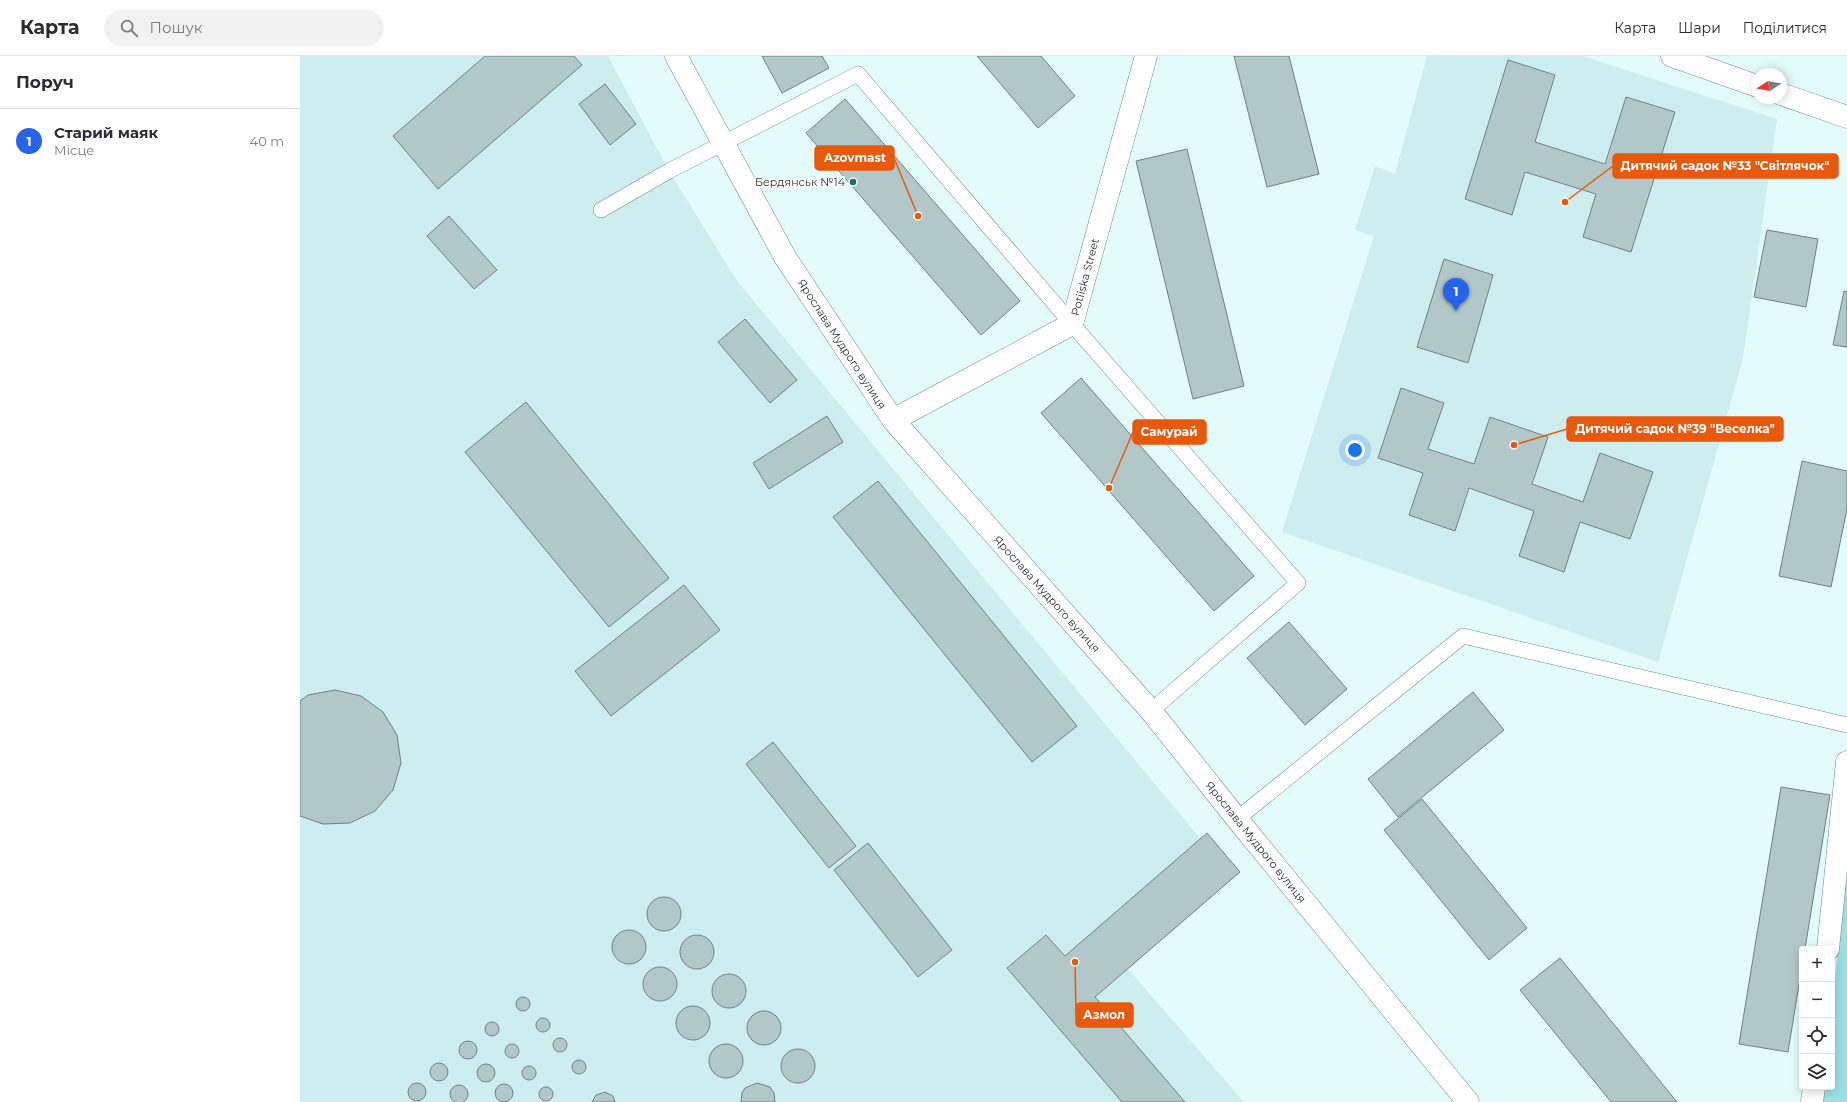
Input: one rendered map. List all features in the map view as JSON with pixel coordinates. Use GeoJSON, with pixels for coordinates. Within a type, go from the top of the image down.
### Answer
{"type":"FeatureCollection","features":[{"type":"Feature","properties":{"kind":"street","name":"Ярослава Мудрого вулиця"},"geometry":{"type":"LineString","coordinates":[[676,56],[785,257],[893,420],[1151,711],[1466,1101]]}},
{"type":"Feature","properties":{"kind":"street","name":"Potiiska Street"},"geometry":{"type":"LineString","coordinates":[[893,420],[1072,324],[1146,56]]}},
{"type":"Feature","properties":{"kind":"street"},"geometry":{"type":"LineString","coordinates":[[1672,56],[1751,84]]}},
{"type":"Feature","properties":{"kind":"street"},"geometry":{"type":"LineString","coordinates":[[1787,96],[1847,117]]}},
{"type":"Feature","properties":{"kind":"street"},"geometry":{"type":"LineString","coordinates":[[1828,946],[1847,762]]}},
{"type":"Feature","properties":{"kind":"street"},"geometry":{"type":"LineString","coordinates":[[1812,1102],[1814,1090]]}},
{"type":"Feature","properties":{"kind":"lane"},"geometry":{"type":"LineString","coordinates":[[601,210],[669,171],[858,74],[1072,324],[1298,583],[1151,711]]}},
{"type":"Feature","properties":{"kind":"lane"},"geometry":{"type":"LineString","coordinates":[[1237,819],[1463,636],[1847,725]]}},
{"type":"Feature","properties":{"kind":"shaded area"},"geometry":{"type":"Polygon","coordinates":[[[300,56],[608,56],[669,171],[737,281],[1233,878],[1128,969],[1244,1102],[300,1102],[300,56]]]}},
{"type":"Feature","properties":{"kind":"shaded area"},"geometry":{"type":"Polygon","coordinates":[[[1427,56],[1582,56],[1777,119],[1743,358],[1658,662],[1282,532],[1374,236],[1355,230],[1375,166],[1395,174],[1427,56]]]}},
{"type":"Feature","properties":{"kind":"shaded area"},"geometry":{"type":"Polygon","coordinates":[[[1847,855],[1847,1102],[1823,1102],[1824,1090],[1835,1090],[1835,978],[1847,855]]]}},
{"type":"Feature","properties":{"kind":"building"},"geometry":{"type":"Polygon","coordinates":[[[485,56],[574,56],[582,65],[438,189],[393,136],[485,56]]]}},
{"type":"Feature","properties":{"kind":"building"},"geometry":{"type":"Polygon","coordinates":[[[762,56],[822,56],[829,68],[782,93],[762,56]]]}},
{"type":"Feature","properties":{"kind":"building"},"geometry":{"type":"Polygon","coordinates":[[[977,56],[1041,56],[1075,96],[1038,128],[977,56]]]}},
{"type":"Feature","properties":{"kind":"building"},"geometry":{"type":"Polygon","coordinates":[[[1234,56],[1289,56],[1319,174],[1267,187],[1234,56]]]}},
{"type":"Feature","properties":{"kind":"building"},"geometry":{"type":"Polygon","coordinates":[[[1508,60],[1555,75],[1535,142],[1605,164],[1626,97],[1675,112],[1631,252],[1583,237],[1596,194],[1525,172],[1512,215],[1465,199],[1508,60]]]}},
{"type":"Feature","properties":{"kind":"building"},"geometry":{"type":"Polygon","coordinates":[[[605,84],[636,124],[610,145],[579,104],[605,84]]]}},
{"type":"Feature","properties":{"kind":"building"},"geometry":{"type":"Polygon","coordinates":[[[845,99],[1020,301],[981,335],[806,133],[845,99]]]}},
{"type":"Feature","properties":{"kind":"building"},"geometry":{"type":"Polygon","coordinates":[[[1187,149],[1244,386],[1193,399],[1136,161],[1187,149]]]}},
{"type":"Feature","properties":{"kind":"building"},"geometry":{"type":"Polygon","coordinates":[[[449,216],[497,270],[474,289],[427,236],[449,216]]]}},
{"type":"Feature","properties":{"kind":"building"},"geometry":{"type":"Polygon","coordinates":[[[1767,230],[1818,239],[1806,307],[1754,297],[1767,230]]]}},
{"type":"Feature","properties":{"kind":"building"},"geometry":{"type":"Polygon","coordinates":[[[1444,259],[1493,275],[1468,363],[1417,347],[1444,259]]]}},
{"type":"Feature","properties":{"kind":"building"},"geometry":{"type":"Polygon","coordinates":[[[1844,291],[1847,292],[1847,347],[1833,345],[1844,291]]]}},
{"type":"Feature","properties":{"kind":"building"},"geometry":{"type":"Polygon","coordinates":[[[745,319],[797,380],[770,403],[718,342],[745,319]]]}},
{"type":"Feature","properties":{"kind":"building"},"geometry":{"type":"Polygon","coordinates":[[[1081,378],[1254,576],[1214,611],[1041,413],[1081,378]]]}},
{"type":"Feature","properties":{"kind":"building"},"geometry":{"type":"Polygon","coordinates":[[[1401,388],[1444,403],[1428,449],[1474,464],[1490,417],[1548,437],[1532,484],[1583,502],[1600,453],[1653,472],[1630,539],[1580,522],[1564,572],[1519,556],[1534,511],[1469,488],[1455,531],[1409,515],[1423,473],[1378,458],[1401,388]]]}},
{"type":"Feature","properties":{"kind":"building"},"geometry":{"type":"Polygon","coordinates":[[[526,402],[669,578],[609,627],[465,452],[526,402]]]}},
{"type":"Feature","properties":{"kind":"building"},"geometry":{"type":"Polygon","coordinates":[[[827,416],[843,442],[769,489],[753,463],[827,416]]]}},
{"type":"Feature","properties":{"kind":"building"},"geometry":{"type":"Polygon","coordinates":[[[1802,461],[1847,471],[1847,509],[1831,587],[1779,576],[1802,461]]]}},
{"type":"Feature","properties":{"kind":"building"},"geometry":{"type":"Polygon","coordinates":[[[878,481],[1077,726],[1032,762],[833,517],[878,481]]]}},
{"type":"Feature","properties":{"kind":"building"},"geometry":{"type":"Polygon","coordinates":[[[684,585],[720,630],[611,716],[575,671],[684,585]]]}},
{"type":"Feature","properties":{"kind":"building"},"geometry":{"type":"Polygon","coordinates":[[[1289,622],[1347,689],[1305,725],[1247,658],[1289,622]]]}},
{"type":"Feature","properties":{"kind":"building"},"geometry":{"type":"Polygon","coordinates":[[[335,690],[361,696],[383,712],[397,735],[401,763],[393,790],[375,811],[350,823],[323,824],[300,816],[300,701],[308,695],[335,690]]]}},
{"type":"Feature","properties":{"kind":"building"},"geometry":{"type":"Polygon","coordinates":[[[1473,692],[1504,730],[1398,817],[1368,779],[1473,692]]]}},
{"type":"Feature","properties":{"kind":"building"},"geometry":{"type":"Polygon","coordinates":[[[773,742],[856,846],[829,868],[746,764],[773,742]]]}},
{"type":"Feature","properties":{"kind":"building"},"geometry":{"type":"Polygon","coordinates":[[[1781,787],[1830,795],[1805,946],[1799,946],[1799,984],[1788,1052],[1739,1044],[1781,787]]]}},
{"type":"Feature","properties":{"kind":"building"},"geometry":{"type":"Polygon","coordinates":[[[1422,799],[1527,928],[1489,960],[1384,830],[1422,799]]]}},
{"type":"Feature","properties":{"kind":"building"},"geometry":{"type":"Polygon","coordinates":[[[1207,833],[1240,872],[1095,997],[1185,1102],[1122,1102],[1007,968],[1046,935],[1065,956],[1207,833]]]}},
{"type":"Feature","properties":{"kind":"building"},"geometry":{"type":"Polygon","coordinates":[[[868,843],[952,950],[918,977],[834,870],[868,843]]]}},
{"type":"Feature","properties":{"kind":"building"},"geometry":{"type":"Polygon","coordinates":[[[661,897],[667,897],[671,898],[678,904],[681,914],[680,921],[674,928],[667,931],[661,931],[657,930],[650,924],[647,917],[647,911],[648,907],[654,900],[661,897]]]}},
{"type":"Feature","properties":{"kind":"building"},"geometry":{"type":"Polygon","coordinates":[[[626,930],[632,930],[636,931],[643,937],[646,947],[645,954],[639,961],[632,964],[626,964],[622,963],[615,957],[612,950],[612,944],[613,940],[619,933],[626,930]]]}},
{"type":"Feature","properties":{"kind":"building"},"geometry":{"type":"Polygon","coordinates":[[[694,935],[700,935],[704,936],[711,942],[714,952],[713,959],[707,966],[700,969],[694,969],[690,968],[683,962],[680,955],[680,949],[681,945],[687,938],[694,935]]]}},
{"type":"Feature","properties":{"kind":"building"},"geometry":{"type":"Polygon","coordinates":[[[1560,958],[1677,1102],[1611,1102],[1520,990],[1560,958]]]}},
{"type":"Feature","properties":{"kind":"building"},"geometry":{"type":"Polygon","coordinates":[[[657,967],[663,967],[667,968],[674,974],[677,984],[676,991],[670,998],[663,1001],[657,1001],[653,1000],[646,994],[643,987],[643,981],[644,977],[650,970],[657,967]]]}},
{"type":"Feature","properties":{"kind":"building"},"geometry":{"type":"Polygon","coordinates":[[[726,974],[732,974],[736,975],[743,981],[746,991],[745,998],[739,1005],[732,1008],[726,1008],[722,1007],[715,1001],[712,994],[712,988],[713,984],[719,977],[726,974]]]}},
{"type":"Feature","properties":{"kind":"building"},"geometry":{"type":"Polygon","coordinates":[[[523,997],[528,999],[530,1004],[528,1009],[523,1011],[518,1009],[516,1004],[518,999],[523,997]]]}},
{"type":"Feature","properties":{"kind":"building"},"geometry":{"type":"Polygon","coordinates":[[[690,1006],[696,1006],[700,1007],[707,1013],[710,1023],[709,1030],[703,1037],[696,1040],[690,1040],[686,1039],[679,1033],[676,1026],[676,1020],[677,1016],[683,1009],[690,1006]]]}},
{"type":"Feature","properties":{"kind":"building"},"geometry":{"type":"Polygon","coordinates":[[[761,1011],[767,1011],[771,1012],[778,1018],[781,1028],[780,1035],[774,1042],[767,1045],[761,1045],[757,1044],[750,1038],[747,1031],[747,1025],[748,1021],[754,1014],[761,1011]]]}},
{"type":"Feature","properties":{"kind":"building"},"geometry":{"type":"Polygon","coordinates":[[[543,1018],[548,1020],[550,1025],[548,1030],[543,1032],[538,1030],[536,1025],[538,1020],[543,1018]]]}},
{"type":"Feature","properties":{"kind":"building"},"geometry":{"type":"Polygon","coordinates":[[[492,1022],[497,1024],[499,1029],[497,1034],[492,1036],[487,1034],[485,1029],[487,1024],[492,1022]]]}},
{"type":"Feature","properties":{"kind":"building"},"geometry":{"type":"Polygon","coordinates":[[[560,1038],[565,1040],[567,1045],[565,1050],[560,1052],[555,1050],[553,1045],[555,1040],[560,1038]]]}},
{"type":"Feature","properties":{"kind":"building"},"geometry":{"type":"Polygon","coordinates":[[[468,1041],[474,1044],[477,1050],[474,1056],[468,1059],[462,1056],[459,1050],[462,1044],[468,1041]]]}},
{"type":"Feature","properties":{"kind":"building"},"geometry":{"type":"Polygon","coordinates":[[[512,1044],[517,1046],[519,1051],[517,1056],[512,1058],[507,1056],[505,1051],[507,1046],[512,1044]]]}},
{"type":"Feature","properties":{"kind":"building"},"geometry":{"type":"Polygon","coordinates":[[[723,1044],[729,1044],[733,1045],[740,1051],[743,1061],[742,1068],[736,1075],[729,1078],[723,1078],[719,1077],[712,1071],[709,1064],[709,1058],[710,1054],[716,1047],[723,1044]]]}},
{"type":"Feature","properties":{"kind":"building"},"geometry":{"type":"Polygon","coordinates":[[[795,1049],[801,1049],[805,1050],[812,1056],[815,1066],[814,1073],[808,1080],[801,1083],[795,1083],[791,1082],[784,1076],[781,1069],[781,1063],[782,1059],[788,1052],[795,1049]]]}},
{"type":"Feature","properties":{"kind":"building"},"geometry":{"type":"Polygon","coordinates":[[[579,1060],[584,1062],[586,1067],[584,1072],[579,1074],[574,1072],[572,1067],[574,1062],[579,1060]]]}},
{"type":"Feature","properties":{"kind":"building"},"geometry":{"type":"Polygon","coordinates":[[[439,1063],[445,1066],[448,1072],[445,1078],[439,1081],[433,1078],[430,1072],[433,1066],[439,1063]]]}},
{"type":"Feature","properties":{"kind":"building"},"geometry":{"type":"Polygon","coordinates":[[[486,1064],[492,1067],[495,1073],[492,1079],[486,1082],[480,1079],[477,1073],[480,1067],[486,1064]]]}},
{"type":"Feature","properties":{"kind":"building"},"geometry":{"type":"Polygon","coordinates":[[[529,1066],[534,1068],[536,1073],[534,1078],[529,1080],[524,1078],[522,1073],[524,1068],[529,1066]]]}},
{"type":"Feature","properties":{"kind":"building"},"geometry":{"type":"Polygon","coordinates":[[[417,1083],[423,1086],[426,1092],[423,1098],[417,1101],[411,1098],[408,1092],[411,1086],[417,1083]]]}},
{"type":"Feature","properties":{"kind":"building"},"geometry":{"type":"Polygon","coordinates":[[[757,1083],[770,1087],[774,1093],[775,1102],[741,1102],[742,1093],[745,1088],[757,1083]]]}},
{"type":"Feature","properties":{"kind":"building"},"geometry":{"type":"Polygon","coordinates":[[[504,1084],[510,1087],[513,1093],[510,1099],[504,1102],[498,1099],[495,1093],[498,1087],[504,1084]]]}},
{"type":"Feature","properties":{"kind":"building"},"geometry":{"type":"Polygon","coordinates":[[[459,1085],[465,1088],[468,1094],[465,1100],[459,1103],[453,1100],[450,1094],[453,1088],[459,1085]]]}},
{"type":"Feature","properties":{"kind":"building"},"geometry":{"type":"Polygon","coordinates":[[[546,1087],[551,1089],[553,1094],[551,1099],[546,1101],[541,1099],[539,1094],[541,1089],[546,1087]]]}},
{"type":"Feature","properties":{"kind":"building"},"geometry":{"type":"Polygon","coordinates":[[[605,1092],[613,1096],[615,1102],[592,1102],[596,1095],[605,1092]]]}},
{"type":"Feature","properties":{"kind":"place","name":"Бердянськ №14"},"geometry":{"type":"Point","coordinates":[853,182]}},
{"type":"Feature","properties":{"kind":"place","name":"Дитячий садок №33 \"Світлячок\""},"geometry":{"type":"Point","coordinates":[1565,202]}},
{"type":"Feature","properties":{"kind":"place","name":"Azovmast"},"geometry":{"type":"Point","coordinates":[918,216]}},
{"type":"Feature","properties":{"kind":"place","name":"Старий маяк"},"geometry":{"type":"Point","coordinates":[1456,311]}},
{"type":"Feature","properties":{"kind":"place","name":"Дитячий садок №39 \"Веселка\""},"geometry":{"type":"Point","coordinates":[1514,445]}},
{"type":"Feature","properties":{"kind":"place","name":"Самурай"},"geometry":{"type":"Point","coordinates":[1109,488]}},
{"type":"Feature","properties":{"kind":"place","name":"Азмол"},"geometry":{"type":"Point","coordinates":[1075,962]}}]}
